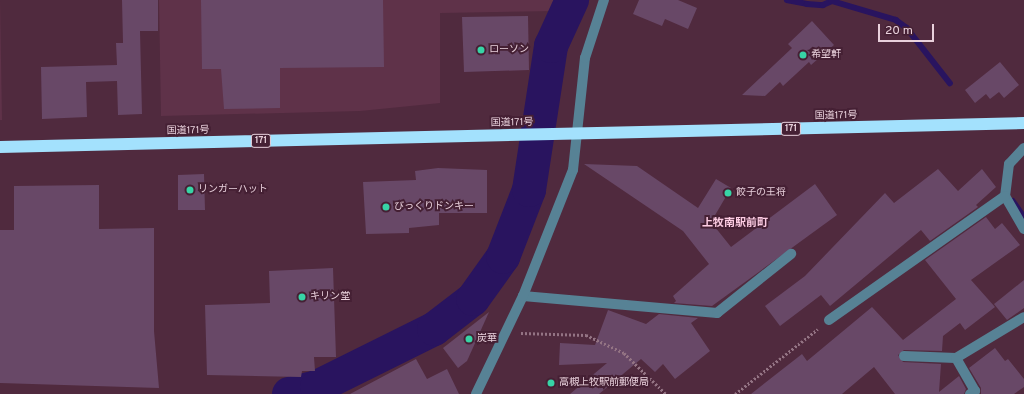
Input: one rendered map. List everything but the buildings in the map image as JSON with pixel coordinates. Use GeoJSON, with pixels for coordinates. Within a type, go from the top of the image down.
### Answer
{"type":"FeatureCollection","features":[{"type":"Feature","properties":{"kind":"highway","name":"国道171号"},"geometry":{"type":"LineString","coordinates":[[0,147],[1024,123]]}},
{"type":"Feature","properties":{"kind":"street"},"geometry":{"type":"LineString","coordinates":[[476,394],[523,296],[573,170],[585,58],[604,0]]}},
{"type":"Feature","properties":{"kind":"street"},"geometry":{"type":"LineString","coordinates":[[1024,148],[1010,164],[1005,196],[1024,229]]}},
{"type":"Feature","properties":{"kind":"street"},"geometry":{"type":"LineString","coordinates":[[829,320],[1005,196]]}},
{"type":"Feature","properties":{"kind":"street"},"geometry":{"type":"LineString","coordinates":[[523,296],[717,313],[791,254]]}},
{"type":"Feature","properties":{"kind":"street"},"geometry":{"type":"LineString","coordinates":[[904,356],[956,358],[1024,317]]}},
{"type":"Feature","properties":{"kind":"street"},"geometry":{"type":"LineString","coordinates":[[956,358],[975,391],[970,394]]}},
{"type":"Feature","properties":{"kind":"path"},"geometry":{"type":"LineString","coordinates":[[735,394],[829,320]]}},
{"type":"Feature","properties":{"kind":"path"},"geometry":{"type":"LineString","coordinates":[[504,333],[586,335],[624,353],[666,394]]}},
{"type":"Feature","properties":{"kind":"shaded area"},"geometry":{"type":"Polygon","coordinates":[[[0,0],[2,120],[0,120],[0,0]]]}},
{"type":"Feature","properties":{"kind":"shaded area"},"geometry":{"type":"Polygon","coordinates":[[[159,0],[559,0],[555,11],[440,13],[440,103],[360,111],[161,116],[159,0]]]}},
{"type":"Feature","properties":{"kind":"waterway"},"geometry":{"type":"LineString","coordinates":[[289,394],[317,387],[434,329],[473,299],[503,257],[529,190],[551,46],[572,0]]}},
{"type":"Feature","properties":{"kind":"waterway"},"geometry":{"type":"LineString","coordinates":[[787,0],[807,4],[823,5],[832,1],[896,20],[907,28],[950,83]]}},
{"type":"Feature","properties":{"kind":"waterway"},"geometry":{"type":"LineString","coordinates":[[1013,201],[1024,217]]}},
{"type":"Feature","properties":{"kind":"place","name":"ローソン"},"geometry":{"type":"Point","coordinates":[481,50]}},
{"type":"Feature","properties":{"kind":"place","name":"希望軒"},"geometry":{"type":"Point","coordinates":[803,55]}},
{"type":"Feature","properties":{"kind":"place","name":"リンガーハット"},"geometry":{"type":"Point","coordinates":[190,190]}},
{"type":"Feature","properties":{"kind":"place","name":"餃子の王将"},"geometry":{"type":"Point","coordinates":[728,193]}},
{"type":"Feature","properties":{"kind":"place","name":"びっくりドンキー"},"geometry":{"type":"Point","coordinates":[386,207]}},
{"type":"Feature","properties":{"kind":"place","name":"キリン堂"},"geometry":{"type":"Point","coordinates":[302,297]}},
{"type":"Feature","properties":{"kind":"place","name":"炭華"},"geometry":{"type":"Point","coordinates":[469,339]}},
{"type":"Feature","properties":{"kind":"place","name":"高槻上牧駅前郵便局"},"geometry":{"type":"Point","coordinates":[551,383]}},
{"type":"Feature","properties":{"kind":"district","name":"上牧南駅前町"},"geometry":{"type":"Point","coordinates":[735,223]}}]}
